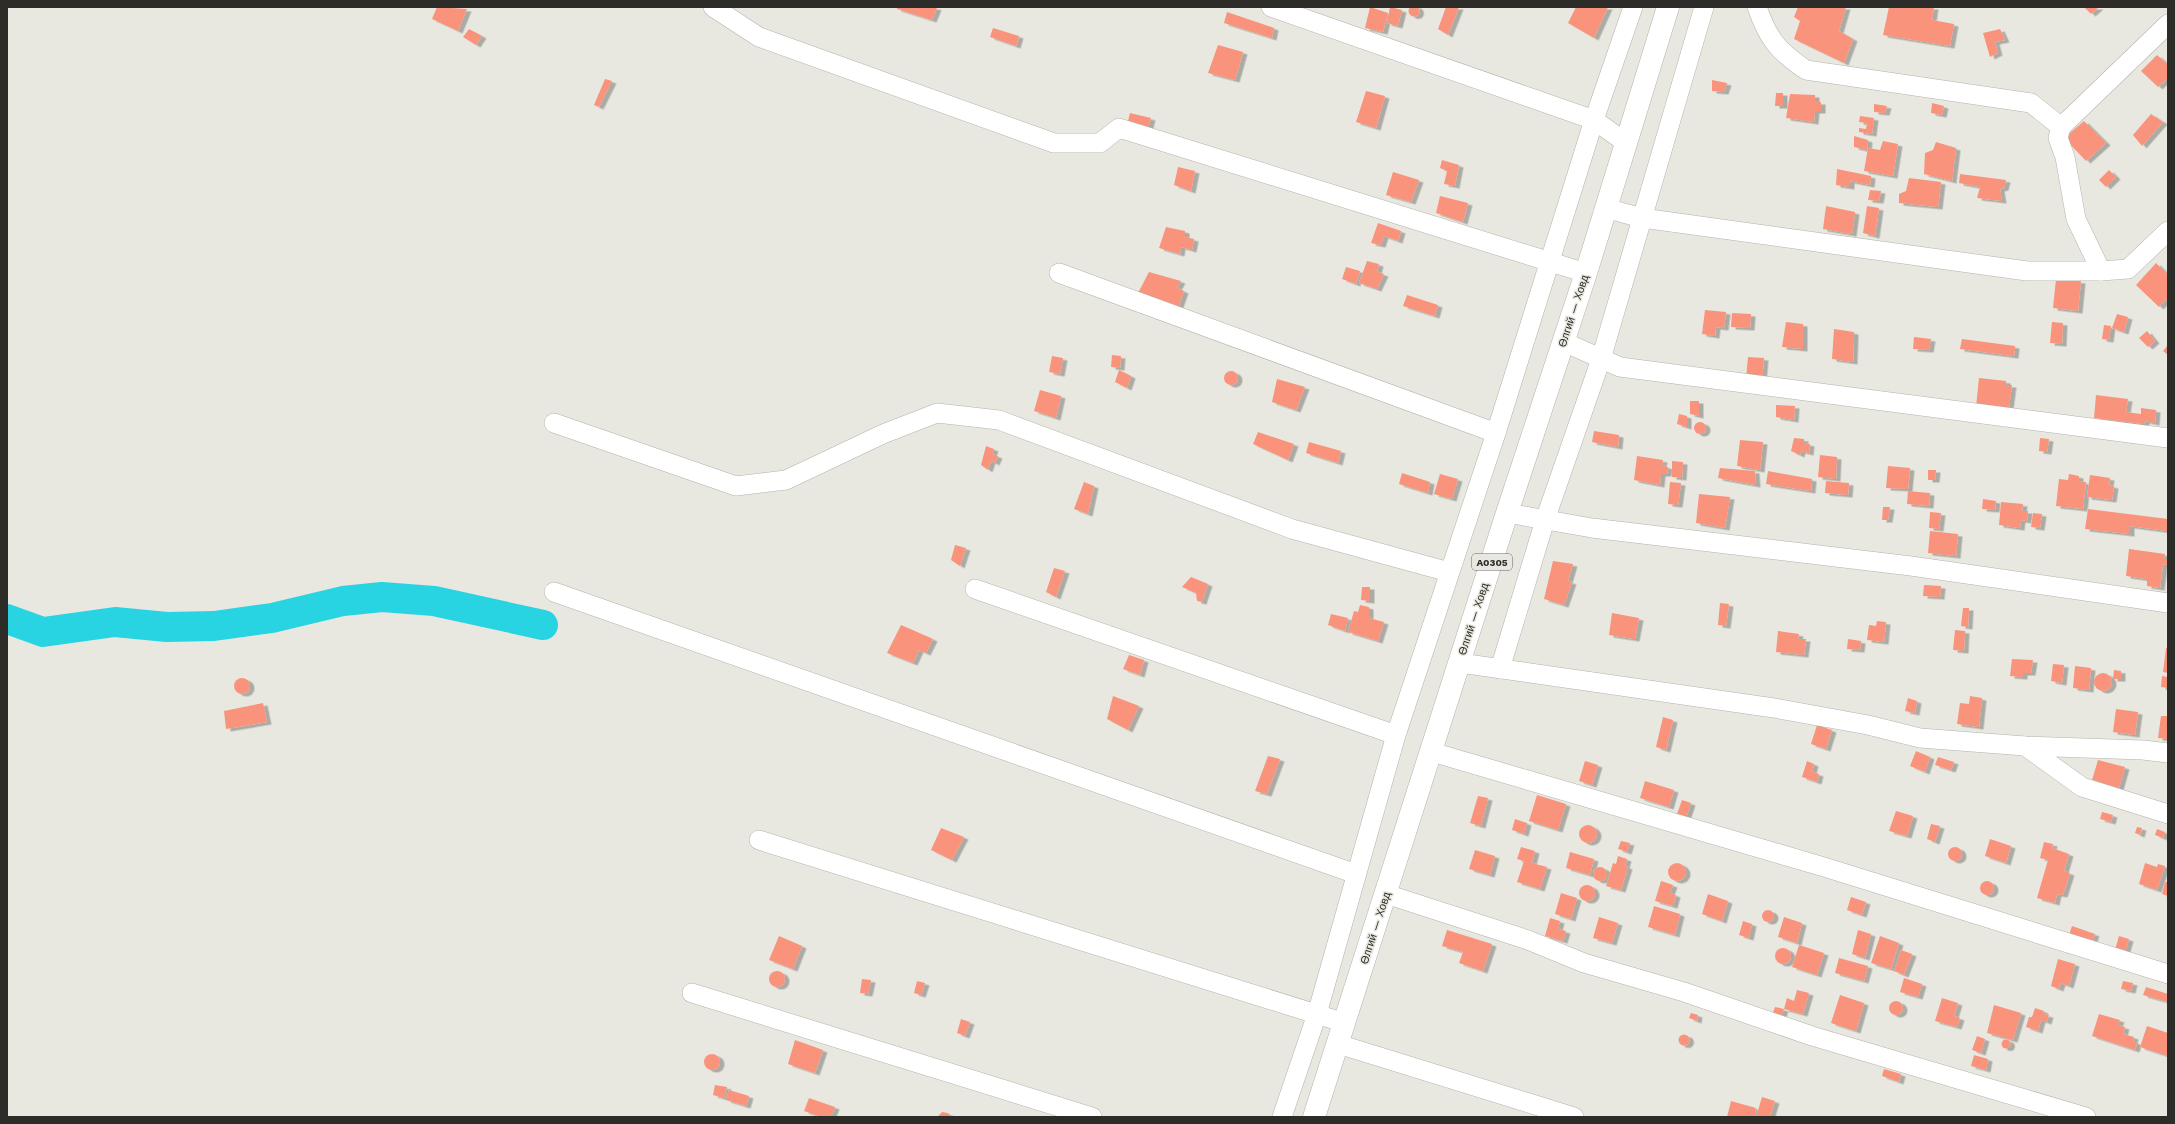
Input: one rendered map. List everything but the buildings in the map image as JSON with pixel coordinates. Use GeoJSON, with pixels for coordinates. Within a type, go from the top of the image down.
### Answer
{"type":"FeatureCollection","features":[{"type":"Feature","properties":{"kind":"highway","name":"Өлгий — Ховд"},"geometry":{"type":"LineString","coordinates":[[1314,1117],[1432,752],[1507,513],[1564,342],[1668,7]]}},
{"type":"Feature","properties":{"kind":"street"},"geometry":{"type":"LineString","coordinates":[[713,7],[759,37],[1054,143],[1100,143],[1119,128],[1549,263],[1586,273]]}},
{"type":"Feature","properties":{"kind":"street"},"geometry":{"type":"LineString","coordinates":[[1271,7],[1594,120],[1625,142]]}},
{"type":"Feature","properties":{"kind":"street"},"geometry":{"type":"LineString","coordinates":[[1282,1117],[1316,1014],[1396,735],[1496,432],[1594,120],[1633,7]]}},
{"type":"Feature","properties":{"kind":"street"},"geometry":{"type":"LineString","coordinates":[[1500,669],[1544,520],[1600,359],[1704,7]]}},
{"type":"Feature","properties":{"kind":"street"},"geometry":{"type":"LineString","coordinates":[[1757,7],[1764,28],[1784,55],[1806,70],[2031,102],[2061,127]]}},
{"type":"Feature","properties":{"kind":"street"},"geometry":{"type":"LineString","coordinates":[[2101,272],[2076,219],[2065,157],[2058,138],[2061,127],[2168,24]]}},
{"type":"Feature","properties":{"kind":"street"},"geometry":{"type":"LineString","coordinates":[[1605,208],[1642,218],[2027,271],[2101,272],[2128,269],[2168,231]]}},
{"type":"Feature","properties":{"kind":"street"},"geometry":{"type":"LineString","coordinates":[[1059,273],[1496,432]]}},
{"type":"Feature","properties":{"kind":"street"},"geometry":{"type":"LineString","coordinates":[[1564,342],[1620,367],[2168,438]]}},
{"type":"Feature","properties":{"kind":"street"},"geometry":{"type":"LineString","coordinates":[[554,423],[736,486],[786,480],[883,434],[937,413],[999,420],[1292,529],[1449,572]]}},
{"type":"Feature","properties":{"kind":"street"},"geometry":{"type":"LineString","coordinates":[[1507,513],[1592,528],[1911,566],[2168,603]]}},
{"type":"Feature","properties":{"kind":"street"},"geometry":{"type":"LineString","coordinates":[[975,589],[1396,735]]}},
{"type":"Feature","properties":{"kind":"street"},"geometry":{"type":"LineString","coordinates":[[554,592],[1356,874]]}},
{"type":"Feature","properties":{"kind":"street"},"geometry":{"type":"LineString","coordinates":[[1460,663],[1774,708],[1868,725],[1920,738],[2025,746],[2143,750],[2168,753]]}},
{"type":"Feature","properties":{"kind":"street"},"geometry":{"type":"LineString","coordinates":[[2025,746],[2082,787],[2168,814]]}},
{"type":"Feature","properties":{"kind":"street"},"geometry":{"type":"LineString","coordinates":[[1432,752],[1824,867],[2168,974]]}},
{"type":"Feature","properties":{"kind":"street"},"geometry":{"type":"LineString","coordinates":[[759,840],[1345,1023]]}},
{"type":"Feature","properties":{"kind":"street"},"geometry":{"type":"LineString","coordinates":[[1386,894],[1528,940],[1584,963],[1684,992],[1812,1036],[2086,1117]]}},
{"type":"Feature","properties":{"kind":"street"},"geometry":{"type":"LineString","coordinates":[[692,993],[1092,1117]]}},
{"type":"Feature","properties":{"kind":"street"},"geometry":{"type":"LineString","coordinates":[[1338,1044],[1574,1117]]}},
{"type":"Feature","properties":{"kind":"waterway"},"geometry":{"type":"LineString","coordinates":[[7,619],[43,632],[115,622],[167,627],[214,626],[272,618],[343,601],[382,597],[434,601],[543,625]]}}]}
